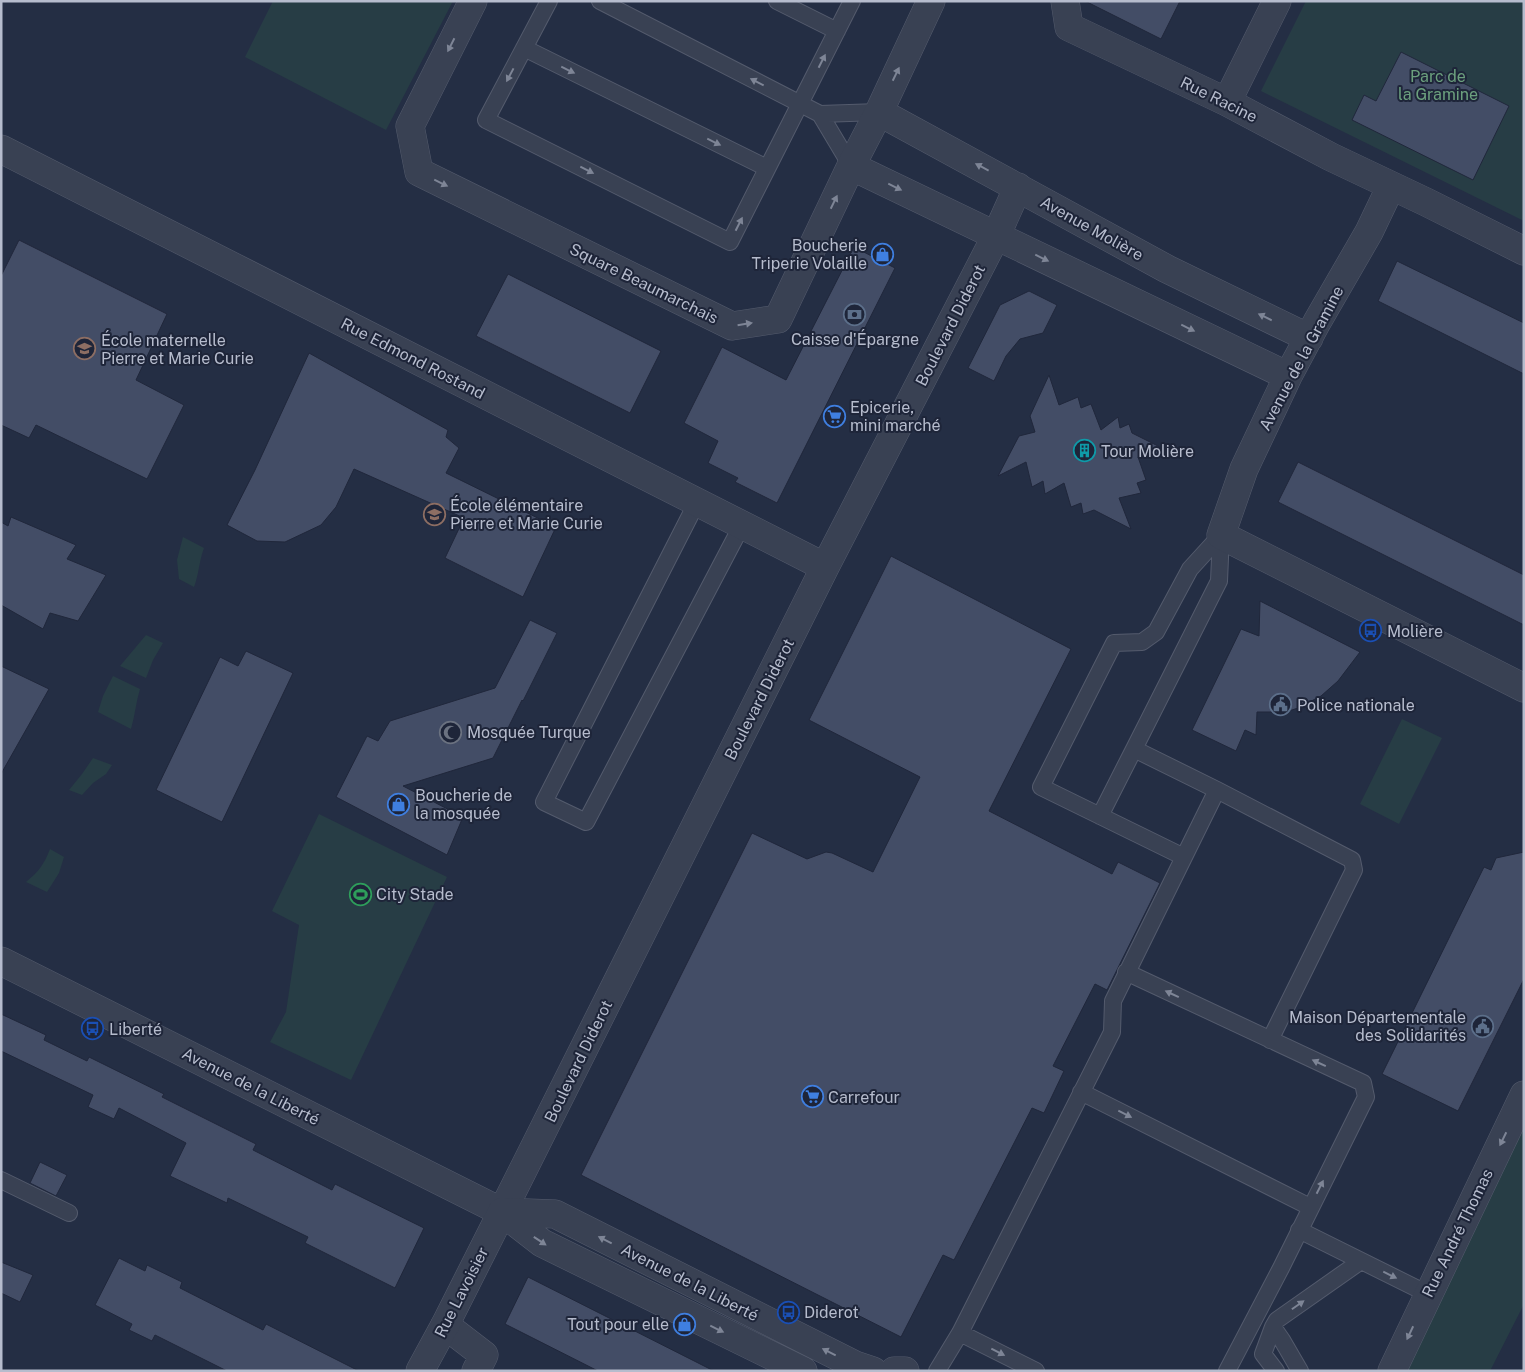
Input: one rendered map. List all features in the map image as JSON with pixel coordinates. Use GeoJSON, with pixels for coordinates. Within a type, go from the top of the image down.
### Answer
{"type":"FeatureCollection","features":[{"type":"Feature","properties":{"kind":"street","name":"Square Beaumarchais"},"geometry":{"type":"LineString","coordinates":[[473,1],[410,126],[419,172],[732,326],[778,319],[931,1]]}},
{"type":"Feature","properties":{"kind":"street","name":"Rue Racine"},"geometry":{"type":"LineString","coordinates":[[1065,1],[1069,27],[1227,102],[1331,158],[1524,251]]}},
{"type":"Feature","properties":{"kind":"street"},"geometry":{"type":"LineString","coordinates":[[1227,102],[1278,1]]}},
{"type":"Feature","properties":{"kind":"street","name":"Avenue Molière"},"geometry":{"type":"LineString","coordinates":[[879,112],[1167,269],[1309,338]]}},
{"type":"Feature","properties":{"kind":"street","name":"Rue Edmond Rostand"},"geometry":{"type":"LineString","coordinates":[[1,149],[826,566]]}},
{"type":"Feature","properties":{"kind":"street"},"geometry":{"type":"LineString","coordinates":[[851,166],[1288,376]]}},
{"type":"Feature","properties":{"kind":"street","name":"Avenue de la Gramine"},"geometry":{"type":"LineString","coordinates":[[1221,535],[1244,469],[1288,376],[1369,232],[1391,186]]}},
{"type":"Feature","properties":{"kind":"street","name":"Boulevard Diderot"},"geometry":{"type":"LineString","coordinates":[[502,1212],[826,566],[996,236],[1018,187]]}},
{"type":"Feature","properties":{"kind":"street"},"geometry":{"type":"LineString","coordinates":[[1221,535],[1524,688]]}},
{"type":"Feature","properties":{"kind":"street","name":"Avenue de la Liberté"},"geometry":{"type":"LineString","coordinates":[[1,961],[502,1212],[542,1243],[803,1371]]}},
{"type":"Feature","properties":{"kind":"street","name":"Rue André Thomas"},"geometry":{"type":"LineString","coordinates":[[1392,1371],[1524,1096]]}},
{"type":"Feature","properties":{"kind":"street","name":"Avenue de la Liberté"},"geometry":{"type":"LineString","coordinates":[[502,1212],[555,1214],[855,1365],[873,1371]]}},
{"type":"Feature","properties":{"kind":"street","name":"Rue Lavoisier"},"geometry":{"type":"LineString","coordinates":[[420,1371],[445,1326],[502,1212]]}},
{"type":"Feature","properties":{"kind":"street"},"geometry":{"type":"LineString","coordinates":[[445,1326],[484,1355],[476,1371]]}},
{"type":"Feature","properties":{"kind":"street"},"geometry":{"type":"LineString","coordinates":[[894,1371],[905,1371]]}},
{"type":"Feature","properties":{"kind":"lane"},"geometry":{"type":"LineString","coordinates":[[549,1],[486,120],[730,242],[852,1]]}},
{"type":"Feature","properties":{"kind":"lane"},"geometry":{"type":"LineString","coordinates":[[600,1],[820,114],[879,112]]}},
{"type":"Feature","properties":{"kind":"lane"},"geometry":{"type":"LineString","coordinates":[[777,1],[837,32]]}},
{"type":"Feature","properties":{"kind":"lane"},"geometry":{"type":"LineString","coordinates":[[524,48],[767,168]]}},
{"type":"Feature","properties":{"kind":"lane"},"geometry":{"type":"LineString","coordinates":[[820,114],[851,166]]}},
{"type":"Feature","properties":{"kind":"lane"},"geometry":{"type":"LineString","coordinates":[[697,502],[544,802],[586,822],[742,524]]}},
{"type":"Feature","properties":{"kind":"lane"},"geometry":{"type":"LineString","coordinates":[[1100,816],[1219,581],[1221,535]]}},
{"type":"Feature","properties":{"kind":"lane"},"geometry":{"type":"LineString","coordinates":[[1184,857],[1042,787],[1114,643],[1142,642],[1156,632],[1190,570],[1221,535]]}},
{"type":"Feature","properties":{"kind":"lane"},"geometry":{"type":"LineString","coordinates":[[1134,748],[1352,860],[1354,870],[1270,1040]]}},
{"type":"Feature","properties":{"kind":"lane"},"geometry":{"type":"LineString","coordinates":[[937,1371],[960,1333],[1112,1032],[1113,1001],[1217,790]]}},
{"type":"Feature","properties":{"kind":"lane"},"geometry":{"type":"LineString","coordinates":[[1126,972],[1362,1083],[1366,1096],[1233,1367]]}},
{"type":"Feature","properties":{"kind":"lane"},"geometry":{"type":"LineString","coordinates":[[1082,1092],[1310,1207]]}},
{"type":"Feature","properties":{"kind":"lane"},"geometry":{"type":"LineString","coordinates":[[1,1180],[69,1213]]}},
{"type":"Feature","properties":{"kind":"lane"},"geometry":{"type":"LineString","coordinates":[[1299,1230],[1428,1294]]}},
{"type":"Feature","properties":{"kind":"lane"},"geometry":{"type":"LineString","coordinates":[[1257,1371],[1277,1320],[1360,1261]]}},
{"type":"Feature","properties":{"kind":"lane"},"geometry":{"type":"LineString","coordinates":[[1273,1327],[1300,1371]]}},
{"type":"Feature","properties":{"kind":"lane"},"geometry":{"type":"LineString","coordinates":[[960,1333],[1036,1371]]}},
{"type":"Feature","properties":{"kind":"lane"},"geometry":{"type":"LineString","coordinates":[[1263,1354],[1276,1371]]}},
{"type":"Feature","properties":{"kind":"green space"},"geometry":{"type":"Polygon","coordinates":[[[273,1],[453,1],[386,130],[245,57],[273,1]]]}},
{"type":"Feature","properties":{"kind":"green space","name":"Parc de la Gramine"},"geometry":{"type":"Polygon","coordinates":[[[1306,1],[1524,1],[1524,221],[1261,91],[1306,1]]]}},
{"type":"Feature","properties":{"kind":"green space"},"geometry":{"type":"Polygon","coordinates":[[[183,537],[204,548],[194,587],[179,579],[177,560],[183,537]]]}},
{"type":"Feature","properties":{"kind":"green space"},"geometry":{"type":"Polygon","coordinates":[[[146,635],[163,643],[153,660],[146,678],[120,666],[146,635]]]}},
{"type":"Feature","properties":{"kind":"green space"},"geometry":{"type":"Polygon","coordinates":[[[113,676],[140,689],[131,729],[98,712],[103,696],[113,676]]]}},
{"type":"Feature","properties":{"kind":"green space"},"geometry":{"type":"Polygon","coordinates":[[[1402,719],[1442,738],[1399,824],[1360,804],[1402,719]]]}},
{"type":"Feature","properties":{"kind":"green space"},"geometry":{"type":"Polygon","coordinates":[[[93,758],[112,765],[106,774],[93,783],[82,795],[69,790],[82,774],[93,758]]]}},
{"type":"Feature","properties":{"kind":"green space"},"geometry":{"type":"Polygon","coordinates":[[[319,814],[447,877],[351,1080],[270,1042],[286,1012],[299,925],[272,911],[319,814]]]}},
{"type":"Feature","properties":{"kind":"green space"},"geometry":{"type":"Polygon","coordinates":[[[50,849],[64,857],[59,873],[47,892],[26,882],[40,868],[50,849]]]}},
{"type":"Feature","properties":{"kind":"green space"},"geometry":{"type":"Polygon","coordinates":[[[1524,1126],[1524,1304],[1490,1371],[1405,1371],[1524,1126]]]}},
{"type":"Feature","properties":{"kind":"building"},"geometry":{"type":"Polygon","coordinates":[[[1085,1],[1180,1],[1161,39],[1085,1]]]}},
{"type":"Feature","properties":{"kind":"building"},"geometry":{"type":"Polygon","coordinates":[[[1401,52],[1509,106],[1473,180],[1352,120],[1364,95],[1376,101],[1401,52]]]}},
{"type":"Feature","properties":{"kind":"building","name":"École maternelle Pierre et Marie Curie"},"geometry":{"type":"Polygon","coordinates":[[[19,240],[167,314],[136,380],[184,405],[147,479],[36,425],[29,438],[1,425],[1,276],[19,240]]]}},
{"type":"Feature","properties":{"kind":"building"},"geometry":{"type":"Polygon","coordinates":[[[854,247],[895,268],[777,503],[735,482],[738,478],[708,463],[718,441],[684,423],[722,347],[786,380],[854,247]]]}},
{"type":"Feature","properties":{"kind":"building"},"geometry":{"type":"Polygon","coordinates":[[[1397,261],[1524,323],[1524,374],[1378,301],[1397,261]]]}},
{"type":"Feature","properties":{"kind":"building"},"geometry":{"type":"Polygon","coordinates":[[[508,274],[661,351],[630,413],[476,336],[508,274]]]}},
{"type":"Feature","properties":{"kind":"building"},"geometry":{"type":"Polygon","coordinates":[[[1029,291],[1057,305],[1043,333],[1020,339],[1006,356],[994,381],[968,368],[1000,305],[1029,291]]]}},
{"type":"Feature","properties":{"kind":"building"},"geometry":{"type":"Polygon","coordinates":[[[309,353],[448,430],[446,437],[459,448],[446,473],[556,527],[523,597],[445,558],[464,518],[354,469],[336,507],[321,525],[285,542],[257,541],[227,525],[255,470],[309,353]]]}},
{"type":"Feature","properties":{"kind":"building","name":"Tour Molière"},"geometry":{"type":"Polygon","coordinates":[[[1049,375],[1059,405],[1078,397],[1081,408],[1091,404],[1101,430],[1118,417],[1120,428],[1129,424],[1132,433],[1174,454],[1138,457],[1146,480],[1137,483],[1141,493],[1119,498],[1131,529],[1094,510],[1083,514],[1081,503],[1071,507],[1064,483],[1045,494],[1043,481],[1032,487],[1026,462],[998,476],[1019,436],[1035,432],[1030,416],[1049,375]]]}},
{"type":"Feature","properties":{"kind":"building"},"geometry":{"type":"Polygon","coordinates":[[[1298,462],[1524,575],[1524,625],[1278,502],[1298,462]]]}},
{"type":"Feature","properties":{"kind":"building"},"geometry":{"type":"Polygon","coordinates":[[[11,517],[76,545],[67,559],[106,575],[78,621],[50,613],[43,629],[1,605],[1,522],[8,526],[11,517]]]}},
{"type":"Feature","properties":{"kind":"building"},"geometry":{"type":"Polygon","coordinates":[[[891,556],[1071,649],[989,811],[1112,874],[1118,862],[1160,883],[1107,990],[1095,984],[1053,1066],[1064,1071],[1044,1113],[1032,1108],[954,1260],[943,1255],[901,1337],[581,1175],[752,833],[807,859],[826,852],[832,853],[873,872],[920,777],[809,720],[891,556]]]}},
{"type":"Feature","properties":{"kind":"building"},"geometry":{"type":"Polygon","coordinates":[[[1260,601],[1360,652],[1338,681],[1321,696],[1286,712],[1257,712],[1256,735],[1245,730],[1236,751],[1192,730],[1241,629],[1259,636],[1260,601]]]}},
{"type":"Feature","properties":{"kind":"building"},"geometry":{"type":"Polygon","coordinates":[[[530,620],[557,633],[493,758],[403,786],[463,817],[447,855],[336,797],[367,736],[378,741],[390,721],[495,688],[530,620]]]}},
{"type":"Feature","properties":{"kind":"building"},"geometry":{"type":"Polygon","coordinates":[[[246,651],[293,673],[222,822],[156,790],[220,657],[238,666],[246,651]]]}},
{"type":"Feature","properties":{"kind":"building"},"geometry":{"type":"Polygon","coordinates":[[[1,666],[49,689],[1,774],[1,666]]]}},
{"type":"Feature","properties":{"kind":"building"},"geometry":{"type":"Polygon","coordinates":[[[1524,852],[1524,979],[1458,1111],[1382,1074],[1484,867],[1491,870],[1496,858],[1524,852]]]}},
{"type":"Feature","properties":{"kind":"building"},"geometry":{"type":"Polygon","coordinates":[[[1,1014],[46,1035],[44,1040],[87,1061],[89,1057],[164,1094],[162,1097],[256,1144],[253,1150],[332,1190],[335,1184],[424,1228],[395,1288],[305,1243],[308,1237],[228,1198],[227,1203],[170,1176],[186,1143],[119,1108],[114,1119],[88,1107],[93,1095],[1,1051],[1,1014]]]}},
{"type":"Feature","properties":{"kind":"building"},"geometry":{"type":"Polygon","coordinates":[[[40,1162],[67,1175],[56,1196],[30,1183],[40,1162]]]}},
{"type":"Feature","properties":{"kind":"building"},"geometry":{"type":"Polygon","coordinates":[[[119,1258],[145,1271],[147,1265],[182,1282],[180,1288],[263,1330],[266,1324],[359,1371],[227,1371],[155,1335],[152,1341],[129,1330],[132,1324],[95,1305],[119,1258]]]}},
{"type":"Feature","properties":{"kind":"building"},"geometry":{"type":"Polygon","coordinates":[[[1,1262],[33,1275],[20,1302],[1,1293],[1,1262]]]}},
{"type":"Feature","properties":{"kind":"building"},"geometry":{"type":"Polygon","coordinates":[[[528,1277],[714,1371],[598,1371],[505,1324],[528,1277]]]}},
{"type":"Feature","properties":{"kind":"place","name":"Boucherie Triperie Volaille"},"geometry":{"type":"Point","coordinates":[883,254]}},
{"type":"Feature","properties":{"kind":"place","name":"Caisse d'Épargne"},"geometry":{"type":"Point","coordinates":[855,315]}},
{"type":"Feature","properties":{"kind":"place","name":"École maternelle Pierre et Marie Curie"},"geometry":{"type":"Point","coordinates":[85,349]}},
{"type":"Feature","properties":{"kind":"place","name":"Epicerie, mini marché"},"geometry":{"type":"Point","coordinates":[834,416]}},
{"type":"Feature","properties":{"kind":"place","name":"Tour Molière"},"geometry":{"type":"Point","coordinates":[1085,451]}},
{"type":"Feature","properties":{"kind":"place","name":"École élémentaire Pierre et Marie Curie"},"geometry":{"type":"Point","coordinates":[434,514]}},
{"type":"Feature","properties":{"kind":"place","name":"Molière"},"geometry":{"type":"Point","coordinates":[1371,631]}},
{"type":"Feature","properties":{"kind":"place","name":"Police nationale"},"geometry":{"type":"Point","coordinates":[1281,705]}},
{"type":"Feature","properties":{"kind":"place","name":"Mosquée Turque"},"geometry":{"type":"Point","coordinates":[451,732]}},
{"type":"Feature","properties":{"kind":"place","name":"Boucherie de la mosquée"},"geometry":{"type":"Point","coordinates":[399,804]}},
{"type":"Feature","properties":{"kind":"place","name":"City Stade"},"geometry":{"type":"Point","coordinates":[360,894]}},
{"type":"Feature","properties":{"kind":"place","name":"Maison Départementale des Solidarités"},"geometry":{"type":"Point","coordinates":[1482,1026]}},
{"type":"Feature","properties":{"kind":"place","name":"Liberté"},"geometry":{"type":"Point","coordinates":[93,1029]}},
{"type":"Feature","properties":{"kind":"place","name":"Carrefour"},"geometry":{"type":"Point","coordinates":[812,1097]}},
{"type":"Feature","properties":{"kind":"place","name":"Diderot"},"geometry":{"type":"Point","coordinates":[788,1312]}},
{"type":"Feature","properties":{"kind":"place","name":"Tout pour elle"},"geometry":{"type":"Point","coordinates":[685,1324]}}]}
